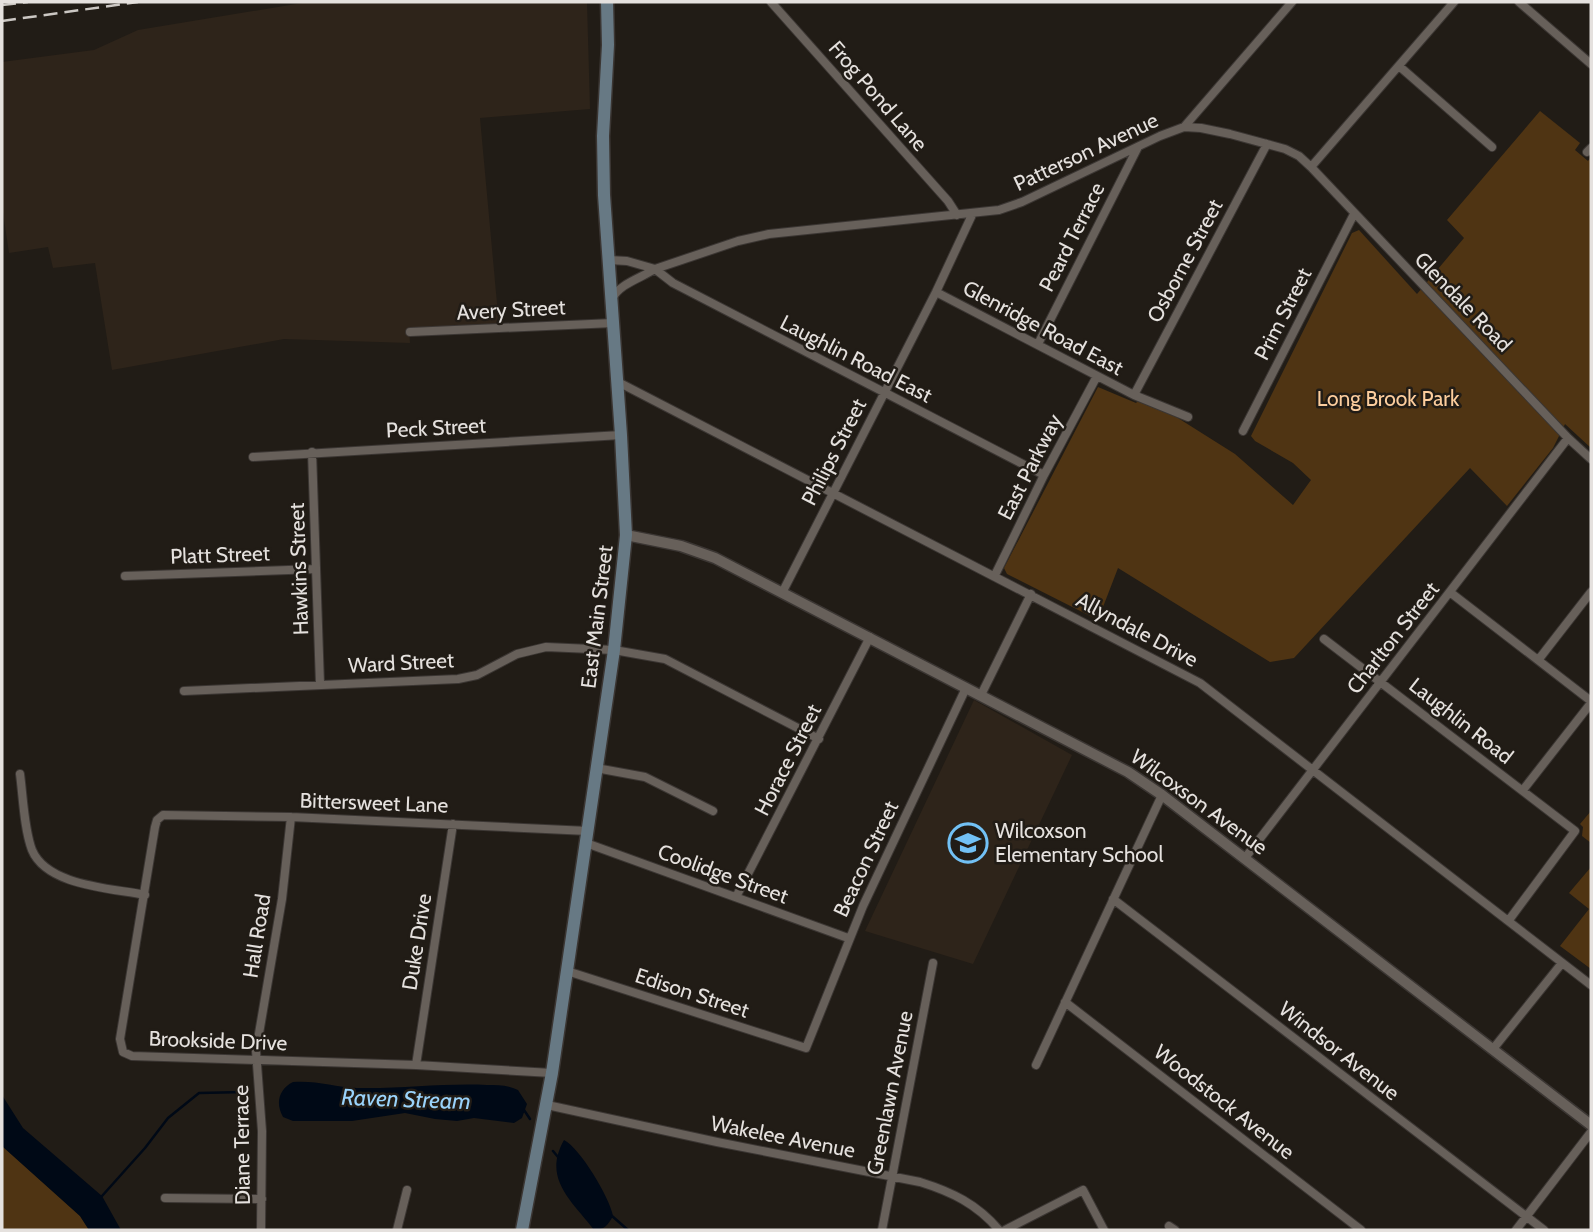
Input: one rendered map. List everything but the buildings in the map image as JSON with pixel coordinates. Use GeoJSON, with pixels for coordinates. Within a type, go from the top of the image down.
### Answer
{"type":"FeatureCollection","features":[{"type":"Feature","properties":{"kind":"main road","name":"East Main Street"},"geometry":{"type":"LineString","coordinates":[[522,1230],[552,1073],[614,650],[626,535],[603,161],[607,2]]}},
{"type":"Feature","properties":{"kind":"street","name":"Frog Pond Lane"},"geometry":{"type":"LineString","coordinates":[[771,2],[948,201],[957,215]]}},
{"type":"Feature","properties":{"kind":"street"},"geometry":{"type":"LineString","coordinates":[[1184,127],[1292,2]]}},
{"type":"Feature","properties":{"kind":"street"},"geometry":{"type":"LineString","coordinates":[[1311,167],[1454,2]]}},
{"type":"Feature","properties":{"kind":"street"},"geometry":{"type":"LineString","coordinates":[[1519,2],[1591,64]]}},
{"type":"Feature","properties":{"kind":"street"},"geometry":{"type":"LineString","coordinates":[[1399,66],[1492,147]]}},
{"type":"Feature","properties":{"kind":"street","name":"Patterson Avenue"},"geometry":{"type":"LineString","coordinates":[[612,300],[624,286],[654,269],[738,241],[769,234],[972,215],[999,210],[1023,202],[1184,127],[1212,130],[1267,144],[1296,154],[1311,167]]}},
{"type":"Feature","properties":{"kind":"street","name":"Osborne Street"},"geometry":{"type":"LineString","coordinates":[[1135,395],[1267,144]]}},
{"type":"Feature","properties":{"kind":"street","name":"Peard Terrace"},"geometry":{"type":"LineString","coordinates":[[1038,344],[1138,147]]}},
{"type":"Feature","properties":{"kind":"street","name":"Glendale Road"},"geometry":{"type":"LineString","coordinates":[[1311,167],[1591,459]]}},
{"type":"Feature","properties":{"kind":"street","name":"Prim Street"},"geometry":{"type":"LineString","coordinates":[[1243,431],[1354,214]]}},
{"type":"Feature","properties":{"kind":"street","name":"Philips Street"},"geometry":{"type":"LineString","coordinates":[[782,593],[936,292],[972,215]]}},
{"type":"Feature","properties":{"kind":"street"},"geometry":{"type":"LineString","coordinates":[[609,260],[627,261],[654,269]]}},
{"type":"Feature","properties":{"kind":"street","name":"Laughlin Road East"},"geometry":{"type":"LineString","coordinates":[[654,269],[673,283],[1044,475]]}},
{"type":"Feature","properties":{"kind":"street","name":"Glenridge Road East"},"geometry":{"type":"LineString","coordinates":[[936,292],[1135,395],[1188,416]]}},
{"type":"Feature","properties":{"kind":"street","name":"Avery Street"},"geometry":{"type":"LineString","coordinates":[[410,332],[613,323]]}},
{"type":"Feature","properties":{"kind":"street","name":"East Parkway"},"geometry":{"type":"LineString","coordinates":[[995,575],[1097,376]]}},
{"type":"Feature","properties":{"kind":"street","name":"Allyndale Drive"},"geometry":{"type":"LineString","coordinates":[[618,382],[1200,683],[1591,985]]}},
{"type":"Feature","properties":{"kind":"street","name":"Peck Street"},"geometry":{"type":"LineString","coordinates":[[253,457],[621,435]]}},
{"type":"Feature","properties":{"kind":"street","name":"Charlton Street"},"geometry":{"type":"LineString","coordinates":[[1245,858],[1568,438]]}},
{"type":"Feature","properties":{"kind":"street","name":"Hawkins Street"},"geometry":{"type":"LineString","coordinates":[[312,452],[320,684]]}},
{"type":"Feature","properties":{"kind":"street","name":"Wilcoxson Avenue"},"geometry":{"type":"LineString","coordinates":[[626,535],[705,554],[1117,765],[1163,795],[1591,1125]]}},
{"type":"Feature","properties":{"kind":"street","name":"Platt Street"},"geometry":{"type":"LineString","coordinates":[[125,576],[316,569]]}},
{"type":"Feature","properties":{"kind":"street"},"geometry":{"type":"LineString","coordinates":[[1539,659],[1591,592]]}},
{"type":"Feature","properties":{"kind":"street"},"geometry":{"type":"LineString","coordinates":[[1451,593],[1591,702],[1523,790]]}},
{"type":"Feature","properties":{"kind":"street"},"geometry":{"type":"LineString","coordinates":[[981,695],[1031,594]]}},
{"type":"Feature","properties":{"kind":"street","name":"Horace Street"},"geometry":{"type":"LineString","coordinates":[[736,897],[870,637]]}},
{"type":"Feature","properties":{"kind":"street","name":"Laughlin Road"},"geometry":{"type":"LineString","coordinates":[[1324,639],[1575,831],[1509,920]]}},
{"type":"Feature","properties":{"kind":"street","name":"Ward Street"},"geometry":{"type":"LineString","coordinates":[[184,691],[458,679],[477,675],[517,654],[546,647],[614,650],[665,659],[819,739]]}},
{"type":"Feature","properties":{"kind":"street","name":"Beacon Street"},"geometry":{"type":"LineString","coordinates":[[806,1048],[848,938],[966,688]]}},
{"type":"Feature","properties":{"kind":"street"},"geometry":{"type":"LineString","coordinates":[[596,768],[645,777],[713,811]]}},
{"type":"Feature","properties":{"kind":"street"},"geometry":{"type":"LineString","coordinates":[[20,774],[30,843],[34,855],[43,866],[67,880],[145,895]]}},
{"type":"Feature","properties":{"kind":"street"},"geometry":{"type":"LineString","coordinates":[[1036,1065],[1163,795]]}},
{"type":"Feature","properties":{"kind":"street","name":"Bittersweet Lane"},"geometry":{"type":"LineString","coordinates":[[159,817],[169,814],[453,824],[587,837]]}},
{"type":"Feature","properties":{"kind":"street","name":"Brookside Drive"},"geometry":{"type":"LineString","coordinates":[[159,817],[155,827],[120,1039],[121,1050],[132,1056],[416,1065],[552,1073]]}},
{"type":"Feature","properties":{"kind":"street","name":"Hall Road"},"geometry":{"type":"LineString","coordinates":[[257,1060],[256,1051],[282,899],[291,817]]}},
{"type":"Feature","properties":{"kind":"street","name":"Duke Drive"},"geometry":{"type":"LineString","coordinates":[[416,1065],[453,824]]}},
{"type":"Feature","properties":{"kind":"street","name":"Coolidge Street"},"geometry":{"type":"LineString","coordinates":[[587,837],[736,897],[848,938]]}},
{"type":"Feature","properties":{"kind":"street","name":"Windsor Avenue"},"geometry":{"type":"LineString","coordinates":[[1113,899],[1544,1230]]}},
{"type":"Feature","properties":{"kind":"street","name":"Greenlawn Avenue"},"geometry":{"type":"LineString","coordinates":[[882,1230],[933,962]]}},
{"type":"Feature","properties":{"kind":"street"},"geometry":{"type":"LineString","coordinates":[[1493,1049],[1562,963]]}},
{"type":"Feature","properties":{"kind":"street","name":"Edison Street"},"geometry":{"type":"LineString","coordinates":[[567,971],[806,1048]]}},
{"type":"Feature","properties":{"kind":"street","name":"Woodstock Avenue"},"geometry":{"type":"LineString","coordinates":[[1065,1002],[1362,1230]]}},
{"type":"Feature","properties":{"kind":"street","name":"Diane Terrace"},"geometry":{"type":"LineString","coordinates":[[257,1060],[262,1130],[261,1230]]}},
{"type":"Feature","properties":{"kind":"street","name":"Wakelee Avenue"},"geometry":{"type":"LineString","coordinates":[[547,1105],[932,1185],[981,1210],[999,1230]]}},
{"type":"Feature","properties":{"kind":"street"},"geometry":{"type":"LineString","coordinates":[[1516,1230],[1591,1132]]}},
{"type":"Feature","properties":{"kind":"street"},"geometry":{"type":"LineString","coordinates":[[397,1230],[407,1190]]}},
{"type":"Feature","properties":{"kind":"street"},"geometry":{"type":"LineString","coordinates":[[1005,1230],[1083,1190],[1104,1230]]}},
{"type":"Feature","properties":{"kind":"street"},"geometry":{"type":"LineString","coordinates":[[165,1198],[262,1199]]}},
{"type":"Feature","properties":{"kind":"shaded area"},"geometry":{"type":"Polygon","coordinates":[[[308,2],[587,2],[590,109],[480,118],[499,325],[409,329],[410,343],[284,339],[112,370],[95,263],[53,268],[48,247],[9,253],[2,206],[2,62],[94,50],[138,30],[308,2]]]}},
{"type":"Feature","properties":{"kind":"shaded area","name":"Wilcoxson Elementary School"},"geometry":{"type":"Polygon","coordinates":[[[974,700],[1072,755],[973,964],[865,931],[974,700]]]}},
{"type":"Feature","properties":{"kind":"green space","name":"Long Brook Park"},"geometry":{"type":"Polygon","coordinates":[[[1540,111],[1580,143],[1575,150],[1588,161],[1591,157],[1591,448],[1565,424],[1553,448],[1507,506],[1470,468],[1294,658],[1270,662],[1118,568],[1098,620],[1007,574],[1004,568],[1098,387],[1136,403],[1143,396],[1235,454],[1293,505],[1311,480],[1293,463],[1251,436],[1352,233],[1359,230],[1417,294],[1464,238],[1447,220],[1540,111]]]}},
{"type":"Feature","properties":{"kind":"green space"},"geometry":{"type":"Polygon","coordinates":[[[1591,811],[1591,843],[1582,836],[1583,827],[1580,824],[1591,811]]]}},
{"type":"Feature","properties":{"kind":"green space"},"geometry":{"type":"Polygon","coordinates":[[[1591,867],[1591,969],[1560,946],[1589,909],[1569,893],[1591,867]]]}},
{"type":"Feature","properties":{"kind":"green space"},"geometry":{"type":"Polygon","coordinates":[[[2,1146],[80,1216],[89,1230],[2,1230],[2,1146]]]}},
{"type":"Feature","properties":{"kind":"water"},"geometry":{"type":"Polygon","coordinates":[[[293,1082],[357,1088],[503,1086],[518,1090],[527,1104],[522,1118],[514,1123],[474,1118],[457,1121],[435,1119],[405,1113],[352,1121],[293,1121],[283,1117],[279,1102],[284,1088],[293,1082]]]}},
{"type":"Feature","properties":{"kind":"water"},"geometry":{"type":"Polygon","coordinates":[[[2,1095],[23,1128],[102,1196],[121,1230],[89,1230],[80,1216],[2,1146],[2,1095]]]}},
{"type":"Feature","properties":{"kind":"water"},"geometry":{"type":"Polygon","coordinates":[[[564,1140],[586,1163],[611,1208],[613,1216],[600,1229],[594,1230],[562,1189],[556,1166],[564,1140]]]}},
{"type":"Feature","properties":{"kind":"waterway","name":"Raven Stream"},"geometry":{"type":"LineString","coordinates":[[102,1196],[168,1118],[199,1093],[245,1092]]}},
{"type":"Feature","properties":{"kind":"waterway","name":"Raven Stream"},"geometry":{"type":"LineString","coordinates":[[524,1110],[530,1119]]}},
{"type":"Feature","properties":{"kind":"waterway","name":"Raven Stream"},"geometry":{"type":"LineString","coordinates":[[553,1151],[558,1157]]}},
{"type":"Feature","properties":{"kind":"waterway","name":"Raven Stream"},"geometry":{"type":"LineString","coordinates":[[612,1216],[628,1230]]}},
{"type":"Feature","properties":{"kind":"railway"},"geometry":{"type":"LineString","coordinates":[[2,5],[28,2]]}},
{"type":"Feature","properties":{"kind":"railway"},"geometry":{"type":"LineString","coordinates":[[2,21],[138,2]]}},
{"type":"Feature","properties":{"kind":"place","name":"Wilcoxson Elementary School"},"geometry":{"type":"Point","coordinates":[968,843]}}]}
